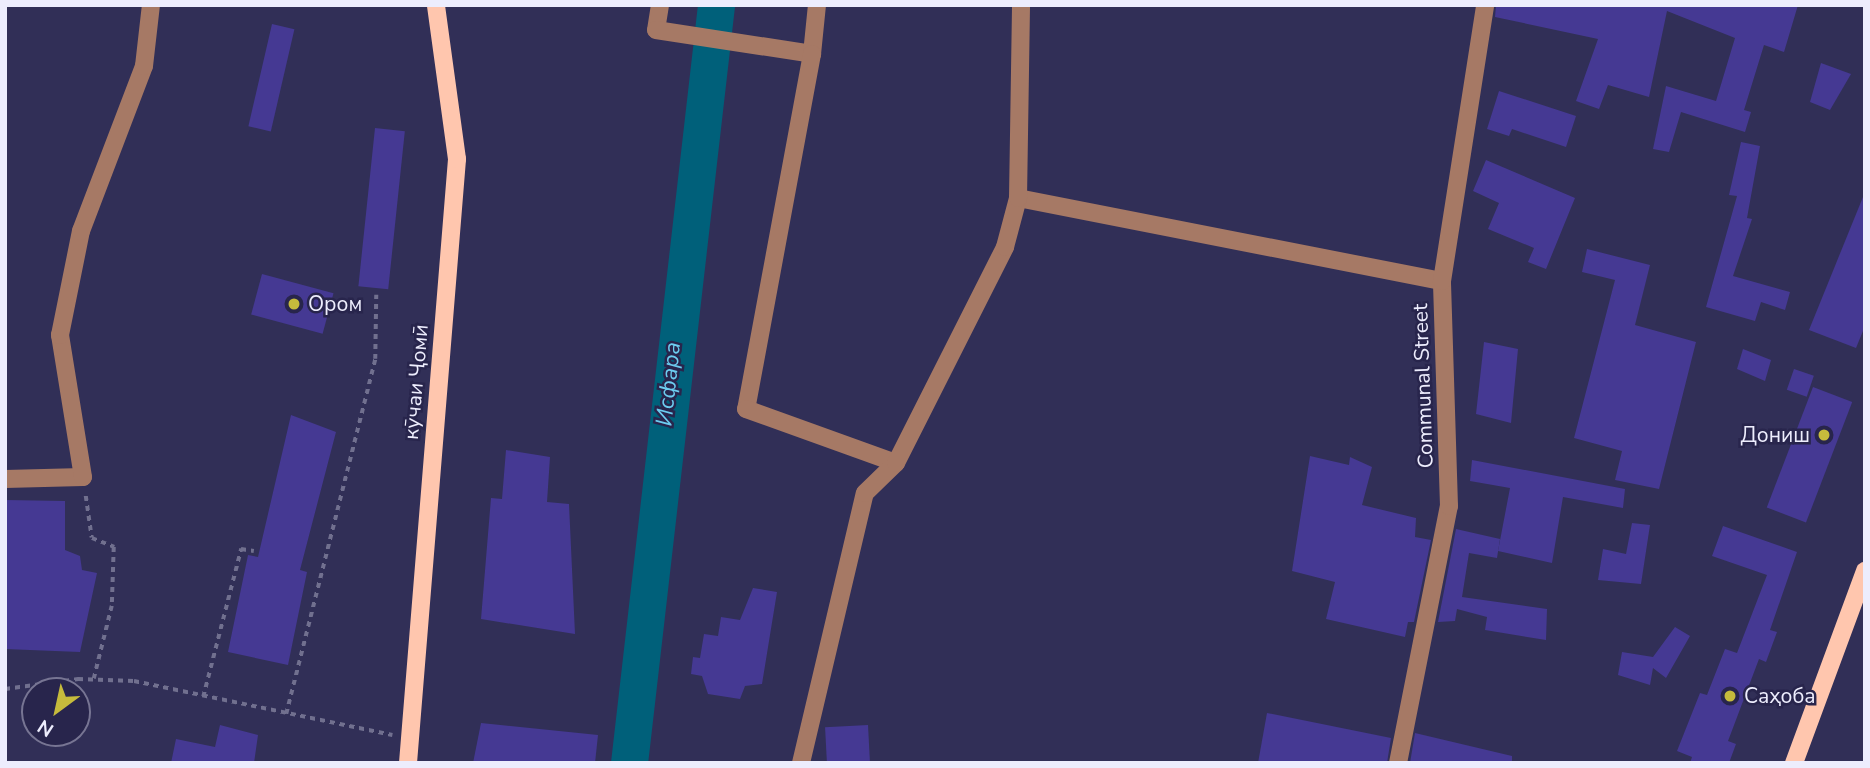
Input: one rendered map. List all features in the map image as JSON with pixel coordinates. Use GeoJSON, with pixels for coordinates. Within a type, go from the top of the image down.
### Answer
{"type":"FeatureCollection","features":[{"type":"Feature","properties":{"kind":"main road","name":"кӯчаи Ҷомӣ"},"geometry":{"type":"LineString","coordinates":[[408,763],[457,159],[436,5]]}},
{"type":"Feature","properties":{"kind":"main road"},"geometry":{"type":"LineString","coordinates":[[1794,763],[1865,571]]}},
{"type":"Feature","properties":{"kind":"street"},"geometry":{"type":"LineString","coordinates":[[5,479],[83,477],[60,335],[81,231],[144,66],[151,5]]}},
{"type":"Feature","properties":{"kind":"street"},"geometry":{"type":"LineString","coordinates":[[660,5],[656,30],[813,54]]}},
{"type":"Feature","properties":{"kind":"street"},"geometry":{"type":"LineString","coordinates":[[817,5],[813,54],[746,409],[896,463]]}},
{"type":"Feature","properties":{"kind":"street"},"geometry":{"type":"LineString","coordinates":[[801,763],[866,493],[896,463],[1005,247],[1018,198],[1021,5]]}},
{"type":"Feature","properties":{"kind":"street","name":"Communal Street"},"geometry":{"type":"LineString","coordinates":[[1398,763],[1450,506],[1442,281],[1485,5]]}},
{"type":"Feature","properties":{"kind":"street"},"geometry":{"type":"LineString","coordinates":[[1018,198],[1442,281]]}},
{"type":"Feature","properties":{"kind":"path"},"geometry":{"type":"LineString","coordinates":[[286,714],[375,359],[376,295]]}},
{"type":"Feature","properties":{"kind":"path"},"geometry":{"type":"LineString","coordinates":[[83,477],[92,538],[114,547],[112,606],[94,679]]}},
{"type":"Feature","properties":{"kind":"path"},"geometry":{"type":"LineString","coordinates":[[203,697],[241,549],[254,551]]}},
{"type":"Feature","properties":{"kind":"path"},"geometry":{"type":"LineString","coordinates":[[5,689],[94,679],[134,681],[411,738]]}},
{"type":"Feature","properties":{"kind":"building"},"geometry":{"type":"Polygon","coordinates":[[[1496,5],[1798,5],[1784,52],[1764,45],[1744,110],[1751,112],[1745,132],[1681,112],[1669,152],[1653,149],[1666,86],[1716,101],[1735,38],[1667,11],[1649,97],[1608,85],[1599,109],[1576,101],[1598,39],[1495,17],[1496,5]]]}},
{"type":"Feature","properties":{"kind":"building"},"geometry":{"type":"Polygon","coordinates":[[[272,24],[294,29],[271,131],[248,126],[272,24]]]}},
{"type":"Feature","properties":{"kind":"building"},"geometry":{"type":"Polygon","coordinates":[[[1821,63],[1851,74],[1830,110],[1810,102],[1821,63]]]}},
{"type":"Feature","properties":{"kind":"building"},"geometry":{"type":"Polygon","coordinates":[[[1499,91],[1576,116],[1566,147],[1512,129],[1509,136],[1487,129],[1499,91]]]}},
{"type":"Feature","properties":{"kind":"building"},"geometry":{"type":"Polygon","coordinates":[[[375,128],[405,131],[388,289],[358,286],[375,128]]]}},
{"type":"Feature","properties":{"kind":"building"},"geometry":{"type":"Polygon","coordinates":[[[1741,142],[1760,146],[1747,218],[1752,219],[1733,276],[1790,292],[1785,310],[1761,302],[1755,321],[1706,307],[1737,196],[1729,195],[1741,142]]]}},
{"type":"Feature","properties":{"kind":"building"},"geometry":{"type":"Polygon","coordinates":[[[1486,160],[1575,198],[1546,269],[1528,262],[1534,248],[1488,229],[1499,203],[1473,191],[1486,160]]]}},
{"type":"Feature","properties":{"kind":"building"},"geometry":{"type":"Polygon","coordinates":[[[1865,192],[1865,326],[1856,348],[1809,330],[1865,192]]]}},
{"type":"Feature","properties":{"kind":"building"},"geometry":{"type":"Polygon","coordinates":[[[1587,249],[1650,265],[1635,325],[1696,342],[1659,489],[1615,480],[1622,451],[1574,438],[1615,280],[1582,272],[1587,249]]]}},
{"type":"Feature","properties":{"kind":"building","name":"Ором"},"geometry":{"type":"Polygon","coordinates":[[[262,274],[333,293],[323,334],[251,315],[262,274]]]}},
{"type":"Feature","properties":{"kind":"building"},"geometry":{"type":"Polygon","coordinates":[[[1484,342],[1518,349],[1511,423],[1476,414],[1484,342]]]}},
{"type":"Feature","properties":{"kind":"building"},"geometry":{"type":"Polygon","coordinates":[[[1743,349],[1771,360],[1765,381],[1737,369],[1743,349]]]}},
{"type":"Feature","properties":{"kind":"building"},"geometry":{"type":"Polygon","coordinates":[[[1794,369],[1814,376],[1807,397],[1787,390],[1794,369]]]}},
{"type":"Feature","properties":{"kind":"building"},"geometry":{"type":"Polygon","coordinates":[[[1813,387],[1852,402],[1806,522],[1767,507],[1813,387]]]}},
{"type":"Feature","properties":{"kind":"building"},"geometry":{"type":"Polygon","coordinates":[[[291,415],[336,432],[300,570],[307,572],[288,665],[228,652],[248,555],[258,557],[291,415]]]}},
{"type":"Feature","properties":{"kind":"building"},"geometry":{"type":"Polygon","coordinates":[[[506,450],[550,457],[547,502],[569,504],[575,634],[481,619],[491,498],[502,499],[506,450]]]}},
{"type":"Feature","properties":{"kind":"building"},"geometry":{"type":"Polygon","coordinates":[[[1310,456],[1349,465],[1350,457],[1372,467],[1362,505],[1416,518],[1415,537],[1431,540],[1414,622],[1408,622],[1405,637],[1326,619],[1335,582],[1292,571],[1310,456]]]}},
{"type":"Feature","properties":{"kind":"building"},"geometry":{"type":"Polygon","coordinates":[[[1472,460],[1625,489],[1623,508],[1563,497],[1552,563],[1498,551],[1510,488],[1470,481],[1472,460]]]}},
{"type":"Feature","properties":{"kind":"building"},"geometry":{"type":"Polygon","coordinates":[[[5,500],[65,501],[65,550],[80,556],[82,570],[97,573],[80,652],[5,649],[5,500]]]}},
{"type":"Feature","properties":{"kind":"building"},"geometry":{"type":"Polygon","coordinates":[[[1632,523],[1650,525],[1641,584],[1598,580],[1603,549],[1626,554],[1632,523]]]}},
{"type":"Feature","properties":{"kind":"building"},"geometry":{"type":"Polygon","coordinates":[[[1723,526],[1797,552],[1770,630],[1777,632],[1766,662],[1759,659],[1728,741],[1736,744],[1729,763],[1690,763],[1692,757],[1677,751],[1700,693],[1707,695],[1725,649],[1737,653],[1767,575],[1712,556],[1723,526]]]}},
{"type":"Feature","properties":{"kind":"building"},"geometry":{"type":"Polygon","coordinates":[[[1456,529],[1500,539],[1497,558],[1469,553],[1462,597],[1547,609],[1546,640],[1485,630],[1487,617],[1457,609],[1455,621],[1438,622],[1456,529]]]}},
{"type":"Feature","properties":{"kind":"building"},"geometry":{"type":"Polygon","coordinates":[[[753,588],[777,592],[762,684],[745,686],[740,699],[708,694],[702,676],[691,674],[693,657],[700,658],[704,634],[718,636],[721,617],[740,620],[753,588]]]}},
{"type":"Feature","properties":{"kind":"building"},"geometry":{"type":"Polygon","coordinates":[[[1675,627],[1690,636],[1666,678],[1653,668],[1650,685],[1618,675],[1622,652],[1653,657],[1675,627]]]}},
{"type":"Feature","properties":{"kind":"building"},"geometry":{"type":"Polygon","coordinates":[[[1267,713],[1391,738],[1387,763],[1258,763],[1267,713]]]}},
{"type":"Feature","properties":{"kind":"building"},"geometry":{"type":"Polygon","coordinates":[[[481,723],[598,735],[595,763],[473,763],[481,723]]]}},
{"type":"Feature","properties":{"kind":"building"},"geometry":{"type":"Polygon","coordinates":[[[220,725],[258,735],[254,763],[171,763],[176,739],[215,747],[220,725]]]}},
{"type":"Feature","properties":{"kind":"building"},"geometry":{"type":"Polygon","coordinates":[[[868,725],[870,763],[827,763],[825,727],[868,725]]]}},
{"type":"Feature","properties":{"kind":"building"},"geometry":{"type":"Polygon","coordinates":[[[1415,733],[1512,756],[1512,763],[1410,763],[1415,733]]]}},
{"type":"Feature","properties":{"kind":"waterway","name":"Исфара"},"geometry":{"type":"LineString","coordinates":[[629,763],[716,5]]}},
{"type":"Feature","properties":{"kind":"place","name":"Ором"},"geometry":{"type":"Point","coordinates":[294,304]}},
{"type":"Feature","properties":{"kind":"place","name":"Дониш"},"geometry":{"type":"Point","coordinates":[1824,435]}},
{"type":"Feature","properties":{"kind":"place","name":"Саҳоба"},"geometry":{"type":"Point","coordinates":[1730,696]}}]}
